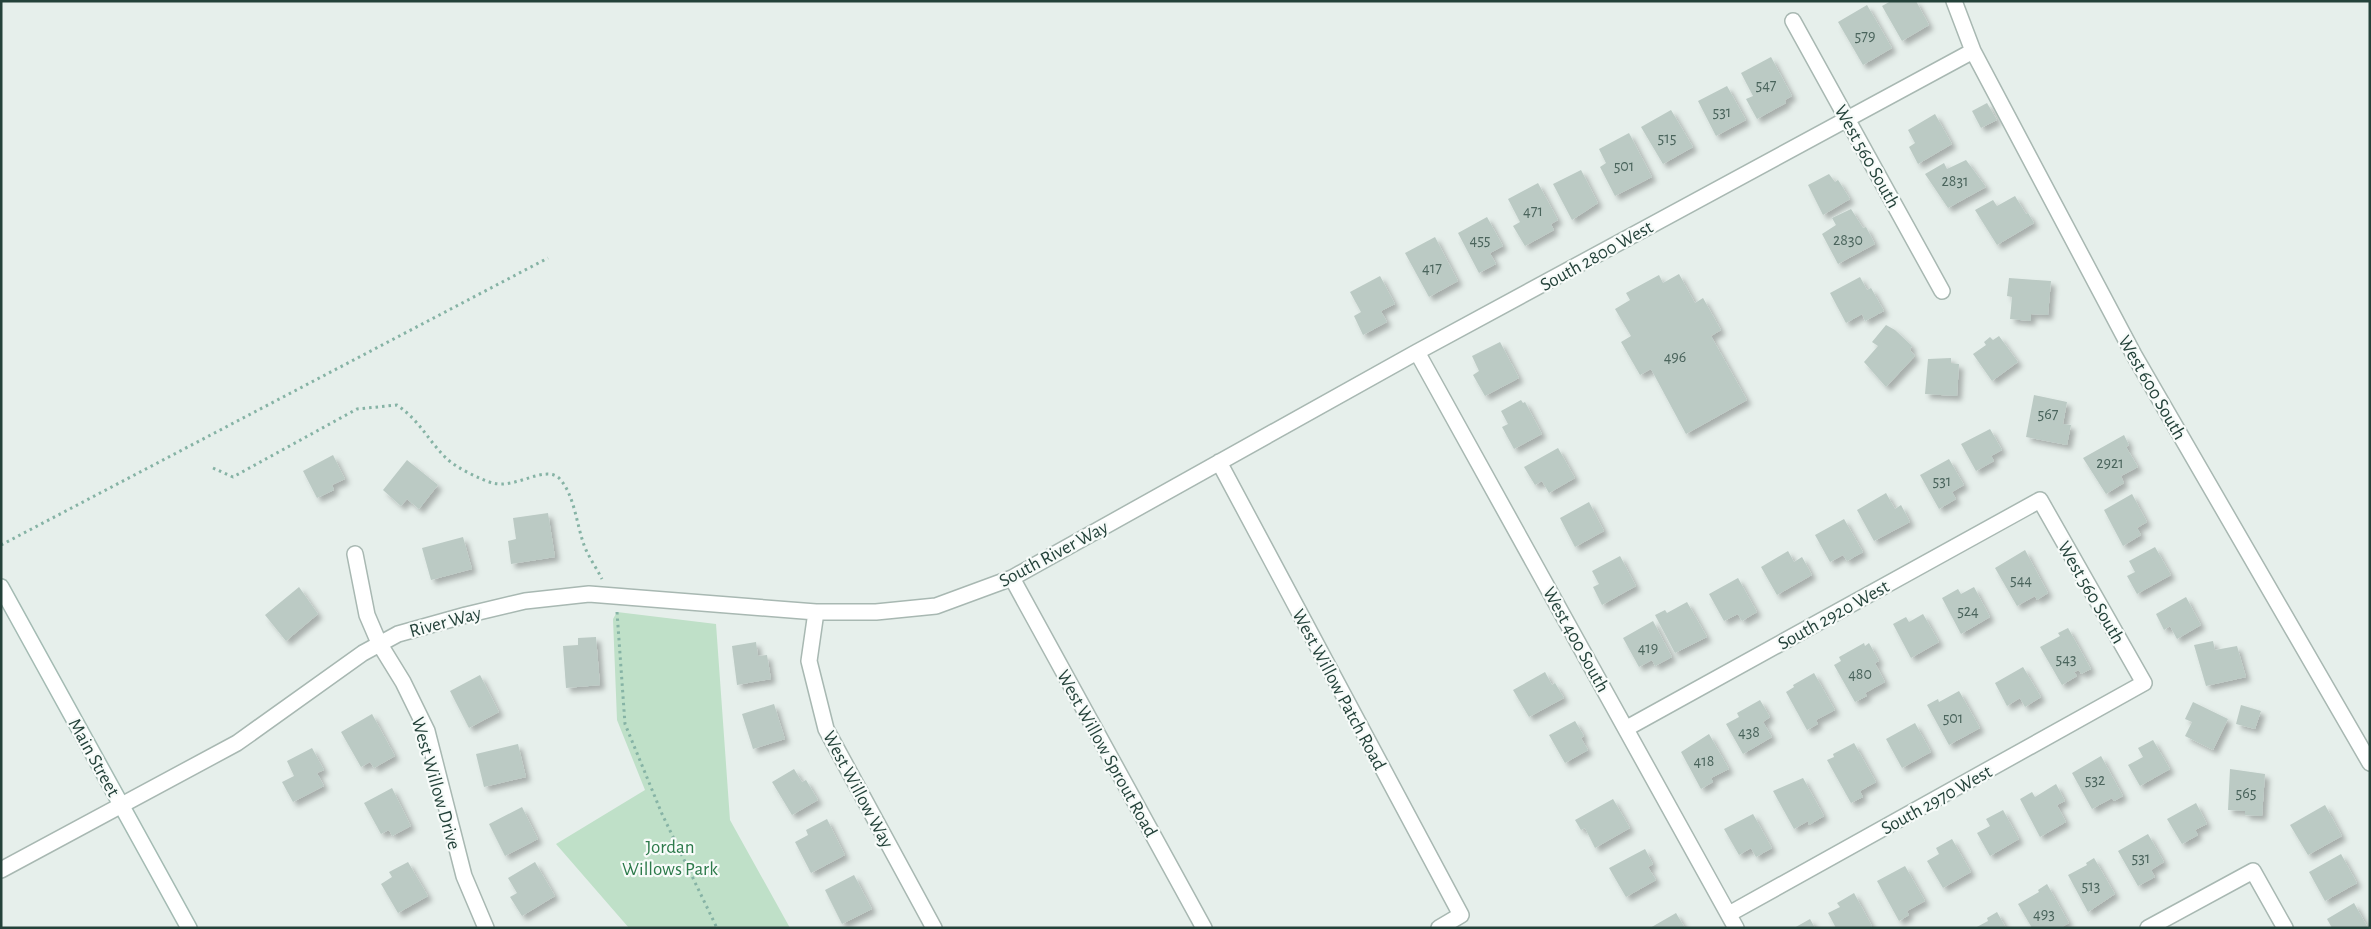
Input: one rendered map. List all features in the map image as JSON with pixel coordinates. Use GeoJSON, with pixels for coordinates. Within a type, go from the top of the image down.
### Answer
{"type":"FeatureCollection","features":[{"type":"Feature","properties":{"kind":"street","name":"West 600 South"},"geometry":{"type":"LineString","coordinates":[[1954,1],[1973,51],[2134,355],[2370,763]]}},
{"type":"Feature","properties":{"kind":"street","name":"West 560 South"},"geometry":{"type":"LineString","coordinates":[[1793,21],[1942,291]]}},
{"type":"Feature","properties":{"kind":"street","name":"South 2800 West"},"geometry":{"type":"LineString","coordinates":[[1219,462],[1417,352],[1973,51]]}},
{"type":"Feature","properties":{"kind":"street","name":"West 400 South"},"geometry":{"type":"LineString","coordinates":[[1417,352],[1627,728],[1736,928]]}},
{"type":"Feature","properties":{"kind":"street","name":"South River Way"},"geometry":{"type":"LineString","coordinates":[[816,612],[876,612],[936,606],[1012,578],[1219,462]]}},
{"type":"Feature","properties":{"kind":"street","name":"West Willow Patch Road"},"geometry":{"type":"LineString","coordinates":[[1219,462],[1461,915],[1439,928]]}},
{"type":"Feature","properties":{"kind":"street","name":"West 560 South"},"geometry":{"type":"LineString","coordinates":[[2040,500],[2144,683]]}},
{"type":"Feature","properties":{"kind":"street","name":"South 2920 West"},"geometry":{"type":"LineString","coordinates":[[1627,728],[2040,500]]}},
{"type":"Feature","properties":{"kind":"street","name":"West Willow Drive"},"geometry":{"type":"LineString","coordinates":[[355,554],[367,615],[379,643],[403,682],[427,731],[464,876],[486,928]]}},
{"type":"Feature","properties":{"kind":"street","name":"West Willow Sprout Road"},"geometry":{"type":"LineString","coordinates":[[1012,578],[1204,928]]}},
{"type":"Feature","properties":{"kind":"street","name":"Main Street"},"geometry":{"type":"LineString","coordinates":[[1,587],[189,928]]}},
{"type":"Feature","properties":{"kind":"street","name":"River Way"},"geometry":{"type":"LineString","coordinates":[[1,870],[237,743],[379,643],[398,634],[466,614],[525,601],[589,594],[816,612]]}},
{"type":"Feature","properties":{"kind":"street","name":"West Willow Way"},"geometry":{"type":"LineString","coordinates":[[816,612],[809,661],[826,729],[934,928]]}},
{"type":"Feature","properties":{"kind":"street","name":"South 2970 West"},"geometry":{"type":"LineString","coordinates":[[1729,914],[2144,683]]}},
{"type":"Feature","properties":{"kind":"street"},"geometry":{"type":"LineString","coordinates":[[2148,928],[2253,870],[2285,928]]}},
{"type":"Feature","properties":{"kind":"path"},"geometry":{"type":"LineString","coordinates":[[1,545],[548,258]]}},
{"type":"Feature","properties":{"kind":"path"},"geometry":{"type":"LineString","coordinates":[[213,468],[233,476],[356,409],[397,405],[413,416],[447,459],[458,467],[493,483],[512,484],[545,473],[557,476],[567,489],[584,544],[602,579]]}},
{"type":"Feature","properties":{"kind":"path"},"geometry":{"type":"LineString","coordinates":[[618,612],[625,724],[662,814],[717,928]]}},
{"type":"Feature","properties":{"kind":"green space","name":"Jordan Willows Park"},"geometry":{"type":"Polygon","coordinates":[[[617,612],[716,624],[730,820],[790,928],[629,928],[556,844],[645,790],[617,720],[613,619],[617,612]]]}},
{"type":"Feature","properties":{"kind":"building"},"geometry":{"type":"Polygon","coordinates":[[[1891,1],[1916,1],[1929,25],[1902,41],[1882,6],[1891,1]]]}},
{"type":"Feature","properties":{"kind":"building"},"geometry":{"type":"Polygon","coordinates":[[[1867,5],[1892,48],[1863,65],[1838,22],[1867,5]]]}},
{"type":"Feature","properties":{"kind":"building"},"geometry":{"type":"Polygon","coordinates":[[[1771,57],[1792,96],[1785,100],[1786,103],[1757,119],[1746,99],[1753,96],[1741,73],[1771,57]]]}},
{"type":"Feature","properties":{"kind":"building"},"geometry":{"type":"Polygon","coordinates":[[[1727,86],[1746,120],[1716,136],[1698,101],[1727,86]]]}},
{"type":"Feature","properties":{"kind":"building"},"geometry":{"type":"Polygon","coordinates":[[[1987,103],[1997,120],[1981,128],[1972,111],[1987,103]]]}},
{"type":"Feature","properties":{"kind":"building"},"geometry":{"type":"Polygon","coordinates":[[[1671,110],[1693,147],[1663,164],[1641,127],[1671,110]]]}},
{"type":"Feature","properties":{"kind":"building"},"geometry":{"type":"Polygon","coordinates":[[[1935,114],[1952,144],[1918,164],[1909,147],[1915,143],[1908,130],[1935,114]]]}},
{"type":"Feature","properties":{"kind":"building"},"geometry":{"type":"Polygon","coordinates":[[[1629,133],[1652,177],[1615,196],[1600,167],[1606,163],[1599,149],[1629,133]]]}},
{"type":"Feature","properties":{"kind":"building"},"geometry":{"type":"Polygon","coordinates":[[[1966,160],[1986,187],[1948,208],[1925,174],[1944,163],[1947,169],[1966,160]]]}},
{"type":"Feature","properties":{"kind":"building"},"geometry":{"type":"Polygon","coordinates":[[[1581,170],[1598,203],[1572,220],[1553,184],[1581,170]]]}},
{"type":"Feature","properties":{"kind":"building"},"geometry":{"type":"Polygon","coordinates":[[[1829,174],[1835,182],[1838,180],[1850,199],[1823,215],[1808,185],[1829,174]]]}},
{"type":"Feature","properties":{"kind":"building"},"geometry":{"type":"Polygon","coordinates":[[[1538,183],[1558,220],[1551,224],[1554,230],[1525,246],[1513,226],[1520,222],[1508,199],[1538,183]]]}},
{"type":"Feature","properties":{"kind":"building"},"geometry":{"type":"Polygon","coordinates":[[[2015,196],[2034,223],[1997,245],[1975,210],[1993,200],[1997,206],[2015,196]]]}},
{"type":"Feature","properties":{"kind":"building"},"geometry":{"type":"Polygon","coordinates":[[[1851,209],[1863,228],[1866,227],[1875,244],[1838,264],[1822,234],[1836,225],[1832,218],[1851,209]]]}},
{"type":"Feature","properties":{"kind":"building"},"geometry":{"type":"Polygon","coordinates":[[[1487,217],[1503,246],[1490,253],[1496,264],[1479,273],[1458,233],[1487,217]]]}},
{"type":"Feature","properties":{"kind":"building"},"geometry":{"type":"Polygon","coordinates":[[[1435,237],[1458,281],[1429,297],[1405,253],[1435,237]]]}},
{"type":"Feature","properties":{"kind":"building"},"geometry":{"type":"Polygon","coordinates":[[[1679,274],[1695,303],[1703,298],[1721,330],[1711,336],[1747,400],[1686,434],[1651,369],[1640,375],[1621,342],[1631,336],[1615,309],[1630,300],[1626,293],[1659,275],[1663,283],[1679,274]]]}},
{"type":"Feature","properties":{"kind":"building"},"geometry":{"type":"Polygon","coordinates":[[[1380,276],[1395,304],[1381,311],[1387,322],[1363,335],[1354,316],[1361,312],[1350,292],[1380,276]]]}},
{"type":"Feature","properties":{"kind":"building"},"geometry":{"type":"Polygon","coordinates":[[[1860,277],[1867,290],[1871,288],[1884,311],[1865,321],[1862,314],[1846,323],[1830,293],[1860,277]]]}},
{"type":"Feature","properties":{"kind":"building"},"geometry":{"type":"Polygon","coordinates":[[[2009,278],[2051,281],[2048,315],[2031,314],[2031,321],[2010,319],[2012,297],[2007,296],[2009,278]]]}},
{"type":"Feature","properties":{"kind":"building"},"geometry":{"type":"Polygon","coordinates":[[[1886,325],[1895,330],[1912,346],[1910,350],[1915,356],[1886,387],[1864,362],[1878,346],[1872,342],[1886,325]]]}},
{"type":"Feature","properties":{"kind":"building"},"geometry":{"type":"Polygon","coordinates":[[[1999,336],[2018,362],[1992,381],[1973,354],[1986,345],[1984,342],[1990,337],[1993,340],[1999,336]]]}},
{"type":"Feature","properties":{"kind":"building"},"geometry":{"type":"Polygon","coordinates":[[[1500,342],[1519,378],[1485,396],[1473,375],[1479,371],[1472,356],[1500,342]]]}},
{"type":"Feature","properties":{"kind":"building"},"geometry":{"type":"Polygon","coordinates":[[[1951,358],[1951,363],[1959,364],[1957,396],[1925,394],[1928,359],[1951,358]]]}},
{"type":"Feature","properties":{"kind":"building"},"geometry":{"type":"Polygon","coordinates":[[[2034,395],[2067,402],[2063,424],[2071,425],[2067,445],[2026,437],[2034,395]]]}},
{"type":"Feature","properties":{"kind":"building"},"geometry":{"type":"Polygon","coordinates":[[[1521,400],[1523,403],[1525,402],[1542,434],[1514,449],[1502,427],[1508,424],[1501,411],[1521,400]]]}},
{"type":"Feature","properties":{"kind":"building"},"geometry":{"type":"Polygon","coordinates":[[[1990,429],[2002,450],[1991,456],[1994,461],[1976,471],[1961,444],[1990,429]]]}},
{"type":"Feature","properties":{"kind":"building"},"geometry":{"type":"Polygon","coordinates":[[[2124,435],[2129,445],[2126,447],[2138,467],[2121,476],[2124,483],[2106,494],[2083,458],[2124,435]]]}},
{"type":"Feature","properties":{"kind":"building"},"geometry":{"type":"Polygon","coordinates":[[[1558,448],[1575,478],[1549,493],[1542,481],[1535,485],[1524,467],[1558,448]]]}},
{"type":"Feature","properties":{"kind":"building"},"geometry":{"type":"Polygon","coordinates":[[[333,455],[345,479],[332,485],[334,490],[317,498],[303,471],[333,455]]]}},
{"type":"Feature","properties":{"kind":"building"},"geometry":{"type":"Polygon","coordinates":[[[1949,459],[1964,485],[1952,492],[1956,499],[1939,509],[1920,475],[1949,459]]]}},
{"type":"Feature","properties":{"kind":"building"},"geometry":{"type":"Polygon","coordinates":[[[407,460],[438,485],[419,509],[407,499],[401,506],[383,490],[407,460]]]}},
{"type":"Feature","properties":{"kind":"building"},"geometry":{"type":"Polygon","coordinates":[[[1886,493],[1895,509],[1901,505],[1910,522],[1874,541],[1857,510],[1886,493]]]}},
{"type":"Feature","properties":{"kind":"building"},"geometry":{"type":"Polygon","coordinates":[[[2132,494],[2147,522],[2137,528],[2141,535],[2123,546],[2104,510],[2132,494]]]}},
{"type":"Feature","properties":{"kind":"building"},"geometry":{"type":"Polygon","coordinates":[[[1589,502],[1604,531],[1575,547],[1560,518],[1589,502]]]}},
{"type":"Feature","properties":{"kind":"building"},"geometry":{"type":"Polygon","coordinates":[[[548,513],[555,557],[511,564],[508,541],[516,539],[513,518],[548,513]]]}},
{"type":"Feature","properties":{"kind":"building"},"geometry":{"type":"Polygon","coordinates":[[[1844,519],[1863,552],[1847,561],[1843,555],[1830,562],[1815,535],[1844,519]]]}},
{"type":"Feature","properties":{"kind":"building"},"geometry":{"type":"Polygon","coordinates":[[[463,537],[472,569],[431,580],[422,548],[463,537]]]}},
{"type":"Feature","properties":{"kind":"building"},"geometry":{"type":"Polygon","coordinates":[[[2155,547],[2171,575],[2137,594],[2127,576],[2135,572],[2129,561],[2155,547]]]}},
{"type":"Feature","properties":{"kind":"building"},"geometry":{"type":"Polygon","coordinates":[[[2025,550],[2048,593],[2037,600],[2035,596],[2017,606],[1995,568],[2025,550]]]}},
{"type":"Feature","properties":{"kind":"building"},"geometry":{"type":"Polygon","coordinates":[[[1788,551],[1794,562],[1802,557],[1812,575],[1777,595],[1761,567],[1788,551]]]}},
{"type":"Feature","properties":{"kind":"building"},"geometry":{"type":"Polygon","coordinates":[[[1620,556],[1636,586],[1602,605],[1593,587],[1599,584],[1592,571],[1620,556]]]}},
{"type":"Feature","properties":{"kind":"building"},"geometry":{"type":"Polygon","coordinates":[[[1738,578],[1757,612],[1742,621],[1738,614],[1724,621],[1709,594],[1738,578]]]}},
{"type":"Feature","properties":{"kind":"building"},"geometry":{"type":"Polygon","coordinates":[[[299,587],[318,614],[286,641],[265,615],[299,587]]]}},
{"type":"Feature","properties":{"kind":"building"},"geometry":{"type":"Polygon","coordinates":[[[1974,587],[1990,617],[1961,634],[1942,598],[1958,589],[1961,594],[1974,587]]]}},
{"type":"Feature","properties":{"kind":"building"},"geometry":{"type":"Polygon","coordinates":[[[2186,597],[2201,625],[2177,639],[2170,626],[2164,630],[2156,614],[2186,597]]]}},
{"type":"Feature","properties":{"kind":"building"},"geometry":{"type":"Polygon","coordinates":[[[1687,602],[1707,637],[1675,653],[1655,615],[1665,610],[1667,613],[1687,602]]]}},
{"type":"Feature","properties":{"kind":"building"},"geometry":{"type":"Polygon","coordinates":[[[1923,614],[1939,642],[1911,658],[1893,624],[1906,617],[1909,622],[1923,614]]]}},
{"type":"Feature","properties":{"kind":"building"},"geometry":{"type":"Polygon","coordinates":[[[1653,621],[1672,657],[1655,666],[1652,660],[1639,667],[1623,638],[1653,621]]]}},
{"type":"Feature","properties":{"kind":"building"},"geometry":{"type":"Polygon","coordinates":[[[2068,628],[2091,669],[2081,674],[2079,670],[2074,672],[2077,676],[2062,685],[2040,647],[2060,636],[2058,633],[2068,628]]]}},
{"type":"Feature","properties":{"kind":"building"},"geometry":{"type":"Polygon","coordinates":[[[596,637],[600,685],[566,688],[563,646],[578,645],[578,638],[596,637]]]}},
{"type":"Feature","properties":{"kind":"building"},"geometry":{"type":"Polygon","coordinates":[[[2213,641],[2215,650],[2237,646],[2246,677],[2206,686],[2194,645],[2213,641]]]}},
{"type":"Feature","properties":{"kind":"building"},"geometry":{"type":"Polygon","coordinates":[[[756,642],[758,656],[767,655],[771,679],[737,685],[732,646],[756,642]]]}},
{"type":"Feature","properties":{"kind":"building"},"geometry":{"type":"Polygon","coordinates":[[[1864,643],[1865,646],[1869,643],[1879,661],[1875,663],[1885,682],[1865,693],[1867,696],[1855,702],[1834,665],[1841,661],[1839,657],[1864,643]]]}},
{"type":"Feature","properties":{"kind":"building"},"geometry":{"type":"Polygon","coordinates":[[[2023,667],[2041,697],[2025,707],[2020,698],[2007,706],[1995,683],[2023,667]]]}},
{"type":"Feature","properties":{"kind":"building"},"geometry":{"type":"Polygon","coordinates":[[[1545,672],[1552,685],[1555,683],[1564,698],[1529,717],[1513,690],[1545,672]]]}},
{"type":"Feature","properties":{"kind":"building"},"geometry":{"type":"Polygon","coordinates":[[[1814,673],[1835,710],[1816,720],[1818,724],[1807,730],[1786,692],[1794,687],[1793,685],[1814,673]]]}},
{"type":"Feature","properties":{"kind":"building"},"geometry":{"type":"Polygon","coordinates":[[[480,675],[499,712],[469,728],[450,691],[480,675]]]}},
{"type":"Feature","properties":{"kind":"building"},"geometry":{"type":"Polygon","coordinates":[[[1959,691],[1980,728],[1949,745],[1927,705],[1938,699],[1939,702],[1959,691]]]}},
{"type":"Feature","properties":{"kind":"building"},"geometry":{"type":"Polygon","coordinates":[[[1760,700],[1770,717],[1763,722],[1772,737],[1743,754],[1726,724],[1739,717],[1737,713],[1760,700]]]}},
{"type":"Feature","properties":{"kind":"building"},"geometry":{"type":"Polygon","coordinates":[[[2193,702],[2228,719],[2213,750],[2185,736],[2192,722],[2185,719],[2193,702]]]}},
{"type":"Feature","properties":{"kind":"building"},"geometry":{"type":"Polygon","coordinates":[[[774,704],[785,739],[753,749],[742,714],[774,704]]]}},
{"type":"Feature","properties":{"kind":"building"},"geometry":{"type":"Polygon","coordinates":[[[2241,705],[2261,711],[2255,729],[2236,724],[2241,705]]]}},
{"type":"Feature","properties":{"kind":"building"},"geometry":{"type":"Polygon","coordinates":[[[372,714],[395,756],[374,768],[370,762],[361,767],[341,732],[372,714]]]}},
{"type":"Feature","properties":{"kind":"building"},"geometry":{"type":"Polygon","coordinates":[[[1575,721],[1584,736],[1581,738],[1588,750],[1565,763],[1549,735],[1575,721]]]}},
{"type":"Feature","properties":{"kind":"building"},"geometry":{"type":"Polygon","coordinates":[[[1915,723],[1931,752],[1902,768],[1886,739],[1915,723]]]}},
{"type":"Feature","properties":{"kind":"building"},"geometry":{"type":"Polygon","coordinates":[[[1709,734],[1729,769],[1711,778],[1713,782],[1701,789],[1681,752],[1709,734]]]}},
{"type":"Feature","properties":{"kind":"building"},"geometry":{"type":"Polygon","coordinates":[[[2153,740],[2170,769],[2140,786],[2128,765],[2143,757],[2138,748],[2153,740]]]}},
{"type":"Feature","properties":{"kind":"building"},"geometry":{"type":"Polygon","coordinates":[[[1854,743],[1876,782],[1860,791],[1863,797],[1851,803],[1827,760],[1834,757],[1833,754],[1854,743]]]}},
{"type":"Feature","properties":{"kind":"building"},"geometry":{"type":"Polygon","coordinates":[[[518,744],[526,777],[484,787],[476,754],[518,744]]]}},
{"type":"Feature","properties":{"kind":"building"},"geometry":{"type":"Polygon","coordinates":[[[312,748],[324,770],[317,773],[324,786],[293,802],[282,782],[294,776],[287,761],[312,748]]]}},
{"type":"Feature","properties":{"kind":"building"},"geometry":{"type":"Polygon","coordinates":[[[2101,756],[2123,796],[2114,801],[2112,798],[2092,809],[2072,773],[2101,756]]]}},
{"type":"Feature","properties":{"kind":"building"},"geometry":{"type":"Polygon","coordinates":[[[794,769],[802,782],[806,780],[818,800],[792,815],[772,782],[794,769]]]}},
{"type":"Feature","properties":{"kind":"building"},"geometry":{"type":"Polygon","coordinates":[[[2230,769],[2265,774],[2262,816],[2245,815],[2245,811],[2228,810],[2230,769]]]}},
{"type":"Feature","properties":{"kind":"building"},"geometry":{"type":"Polygon","coordinates":[[[1803,778],[1824,816],[1809,825],[1808,821],[1794,829],[1773,791],[1803,778]]]}},
{"type":"Feature","properties":{"kind":"building"},"geometry":{"type":"Polygon","coordinates":[[[2056,784],[2065,801],[2057,805],[2066,822],[2040,837],[2020,799],[2032,792],[2035,797],[2056,784]]]}},
{"type":"Feature","properties":{"kind":"building"},"geometry":{"type":"Polygon","coordinates":[[[392,788],[411,826],[392,836],[389,830],[381,834],[364,803],[392,788]]]}},
{"type":"Feature","properties":{"kind":"building"},"geometry":{"type":"Polygon","coordinates":[[[1613,799],[1630,828],[1595,848],[1585,828],[1581,830],[1575,820],[1613,799]]]}},
{"type":"Feature","properties":{"kind":"building"},"geometry":{"type":"Polygon","coordinates":[[[2196,803],[2207,824],[2195,830],[2198,835],[2182,844],[2167,819],[2196,803]]]}},
{"type":"Feature","properties":{"kind":"building"},"geometry":{"type":"Polygon","coordinates":[[[2325,805],[2342,836],[2308,855],[2290,825],[2325,805]]]}},
{"type":"Feature","properties":{"kind":"building"},"geometry":{"type":"Polygon","coordinates":[[[522,807],[538,839],[505,856],[489,824],[522,807]]]}},
{"type":"Feature","properties":{"kind":"building"},"geometry":{"type":"Polygon","coordinates":[[[2003,810],[2019,839],[1990,856],[1977,833],[1990,826],[1986,819],[2003,810]]]}},
{"type":"Feature","properties":{"kind":"building"},"geometry":{"type":"Polygon","coordinates":[[[1753,814],[1772,848],[1756,857],[1751,848],[1739,855],[1724,829],[1753,814]]]}},
{"type":"Feature","properties":{"kind":"building"},"geometry":{"type":"Polygon","coordinates":[[[827,819],[845,855],[811,873],[795,842],[808,835],[806,830],[827,819]]]}},
{"type":"Feature","properties":{"kind":"building"},"geometry":{"type":"Polygon","coordinates":[[[2148,834],[2164,862],[2151,870],[2155,877],[2138,886],[2118,851],[2148,834]]]}},
{"type":"Feature","properties":{"kind":"building"},"geometry":{"type":"Polygon","coordinates":[[[1952,839],[1971,872],[1943,888],[1927,861],[1939,854],[1936,848],[1952,839]]]}},
{"type":"Feature","properties":{"kind":"building"},"geometry":{"type":"Polygon","coordinates":[[[1645,849],[1653,864],[1648,867],[1656,880],[1626,897],[1609,868],[1645,849]]]}},
{"type":"Feature","properties":{"kind":"building"},"geometry":{"type":"Polygon","coordinates":[[[2341,854],[2357,883],[2325,901],[2309,872],[2341,854]]]}},
{"type":"Feature","properties":{"kind":"building"},"geometry":{"type":"Polygon","coordinates":[[[2094,858],[2115,894],[2088,912],[2068,875],[2087,865],[2086,863],[2094,858]]]}},
{"type":"Feature","properties":{"kind":"building"},"geometry":{"type":"Polygon","coordinates":[[[408,862],[428,896],[398,913],[381,884],[392,877],[389,872],[408,862]]]}},
{"type":"Feature","properties":{"kind":"building"},"geometry":{"type":"Polygon","coordinates":[[[535,862],[555,896],[522,916],[510,897],[517,893],[508,878],[535,862]]]}},
{"type":"Feature","properties":{"kind":"building"},"geometry":{"type":"Polygon","coordinates":[[[1905,866],[1925,901],[1907,911],[1909,915],[1899,921],[1877,881],[1905,866]]]}},
{"type":"Feature","properties":{"kind":"building"},"geometry":{"type":"Polygon","coordinates":[[[854,875],[872,909],[842,924],[825,890],[854,875]]]}},
{"type":"Feature","properties":{"kind":"building"},"geometry":{"type":"Polygon","coordinates":[[[2047,884],[2069,923],[2060,928],[2032,928],[2018,904],[2039,892],[2038,890],[2047,884]]]}},
{"type":"Feature","properties":{"kind":"building"},"geometry":{"type":"Polygon","coordinates":[[[1854,893],[1872,926],[1869,928],[1836,928],[1828,913],[1840,907],[1837,903],[1854,893]]]}},
{"type":"Feature","properties":{"kind":"building"},"geometry":{"type":"Polygon","coordinates":[[[2354,903],[2368,928],[2332,928],[2327,919],[2354,903]]]}},
{"type":"Feature","properties":{"kind":"building"},"geometry":{"type":"Polygon","coordinates":[[[1997,912],[2006,928],[1975,928],[1988,921],[1987,918],[1997,912]]]}},
{"type":"Feature","properties":{"kind":"building"},"geometry":{"type":"Polygon","coordinates":[[[1676,913],[1685,928],[1650,928],[1676,913]]]}},
{"type":"Feature","properties":{"kind":"building"},"geometry":{"type":"Polygon","coordinates":[[[1810,919],[1815,928],[1794,928],[1810,919]]]}}]}
